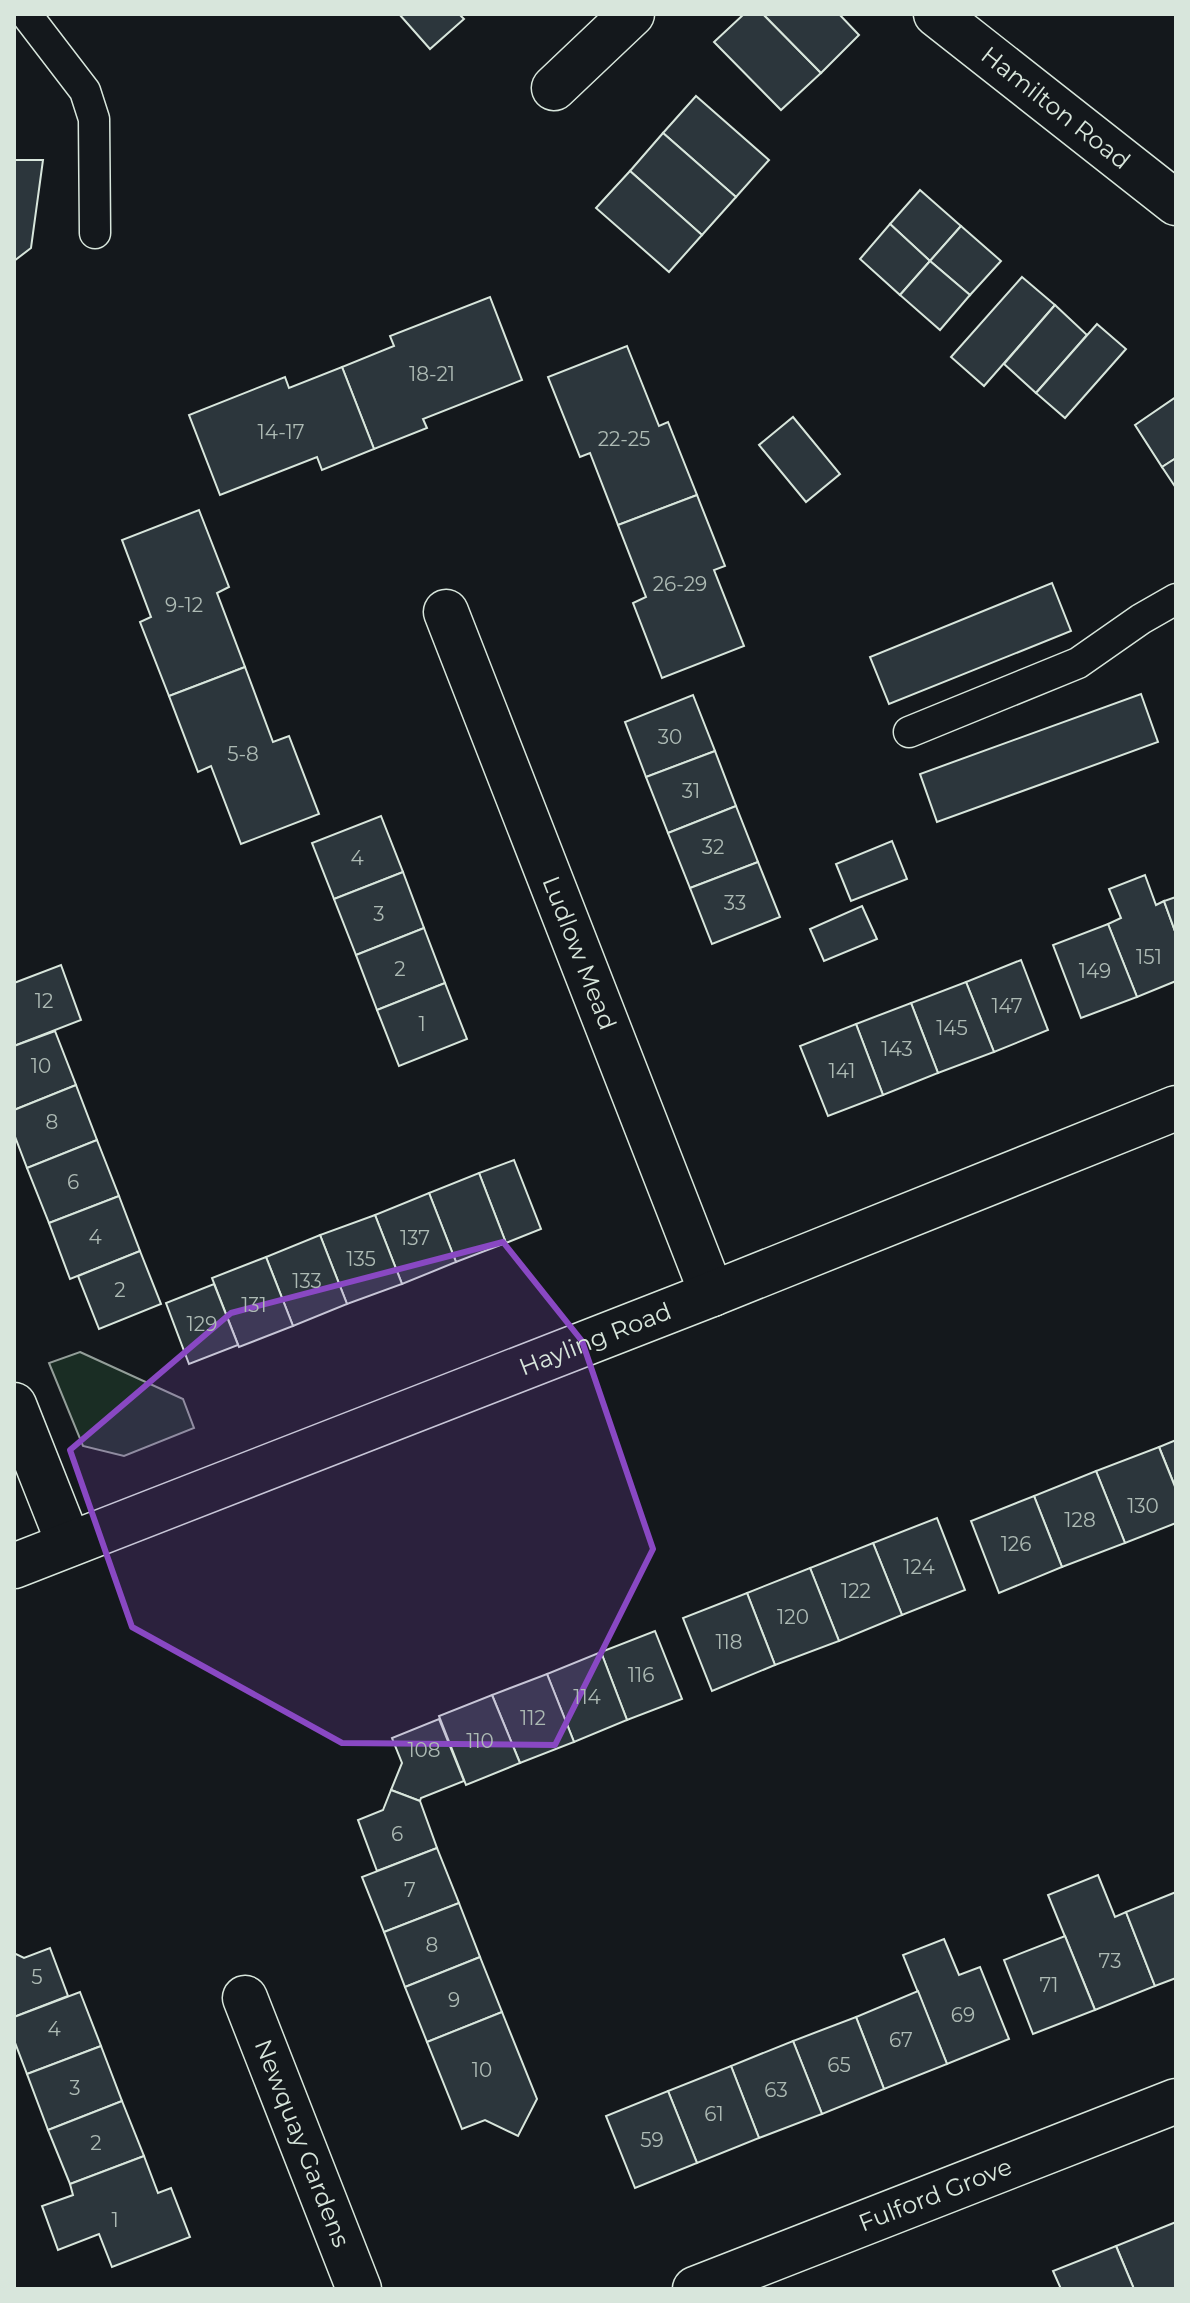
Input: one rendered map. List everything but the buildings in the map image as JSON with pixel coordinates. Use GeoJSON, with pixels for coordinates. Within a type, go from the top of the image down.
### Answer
{"type":"FeatureCollection","features":[{"type":"Feature","properties":{"kind":"street"},"geometry":{"type":"LineString","coordinates":[[554,88],[632,14]]}},
{"type":"Feature","properties":{"kind":"street","name":"Hamilton Road"},"geometry":{"type":"LineString","coordinates":[[936,14],[1176,203]]}},
{"type":"Feature","properties":{"kind":"street","name":"Ludlow Mead"},"geometry":{"type":"LineString","coordinates":[[446,612],[712,1294]]}},
{"type":"Feature","properties":{"kind":"street","name":"Hayling Road"},"geometry":{"type":"LineString","coordinates":[[14,1566],[712,1294],[1176,1108]]}},
{"type":"Feature","properties":{"kind":"street"},"geometry":{"type":"LineString","coordinates":[[14,1405],[69,1544]]}},
{"type":"Feature","properties":{"kind":"street","name":"Newquay Gardens"},"geometry":{"type":"LineString","coordinates":[[245,1998],[359,2289]]}},
{"type":"Feature","properties":{"kind":"street","name":"Fulford Grove"},"geometry":{"type":"LineString","coordinates":[[695,2289],[1176,2101]]}},
{"type":"Feature","properties":{"kind":"lane"},"geometry":{"type":"LineString","coordinates":[[26,14],[85,91],[94,119],[95,233]]}},
{"type":"Feature","properties":{"kind":"lane"},"geometry":{"type":"LineString","coordinates":[[909,732],[1078,663],[1176,599]]}},
{"type":"Feature","properties":{"kind":"highlighted area"},"geometry":{"type":"Polygon","coordinates":[[[503,1242],[582,1341],[653,1549],[555,1745],[342,1743],[132,1627],[70,1450],[231,1313],[503,1242]]]}},
{"type":"Feature","properties":{"kind":"green space"},"geometry":{"type":"Polygon","coordinates":[[[80,1352],[183,1399],[194,1428],[124,1456],[83,1446],[49,1363],[80,1352]]]}}]}
